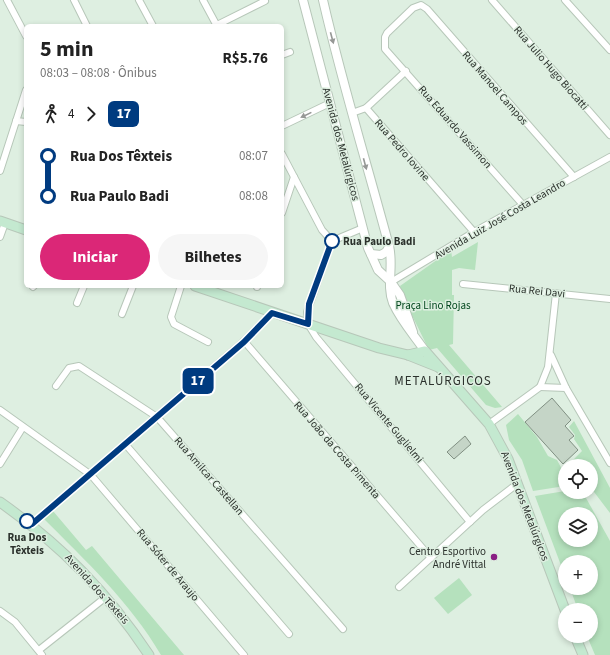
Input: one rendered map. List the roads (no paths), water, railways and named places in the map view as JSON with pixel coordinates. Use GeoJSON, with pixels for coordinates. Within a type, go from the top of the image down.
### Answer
{"type":"FeatureCollection","features":[{"type":"Feature","properties":{"kind":"main road"},"geometry":{"type":"LineString","coordinates":[[2,222],[24,229]]}},
{"type":"Feature","properties":{"kind":"main road"},"geometry":{"type":"LineString","coordinates":[[201,288],[272,313],[408,355],[439,368]]}},
{"type":"Feature","properties":{"kind":"main road"},"geometry":{"type":"LineString","coordinates":[[408,355],[425,350]]}},
{"type":"Feature","properties":{"kind":"main road","name":"Avenida dos Metalúrgicos"},"geometry":{"type":"LineString","coordinates":[[425,350],[489,424],[508,458],[562,603]]}},
{"type":"Feature","properties":{"kind":"main road","name":"Avenida dos Têxteis"},"geometry":{"type":"LineString","coordinates":[[0,502],[32,524],[82,570],[129,625],[149,655]]}},
{"type":"Feature","properties":{"kind":"main road"},"geometry":{"type":"LineString","coordinates":[[578,643],[583,655]]}},
{"type":"Feature","properties":{"kind":"street"},"geometry":{"type":"LineString","coordinates":[[7,0],[24,32]]}},
{"type":"Feature","properties":{"kind":"street"},"geometry":{"type":"LineString","coordinates":[[74,0],[86,24]]}},
{"type":"Feature","properties":{"kind":"street"},"geometry":{"type":"LineString","coordinates":[[139,0],[152,24]]}},
{"type":"Feature","properties":{"kind":"street"},"geometry":{"type":"LineString","coordinates":[[203,0],[216,24]]}},
{"type":"Feature","properties":{"kind":"street","name":"Avenida dos Metalúrgicos"},"geometry":{"type":"LineString","coordinates":[[303,0],[371,254],[378,270],[400,295],[413,333],[425,350]]}},
{"type":"Feature","properties":{"kind":"street","name":"Avenida dos Metalúrgicos"},"geometry":{"type":"LineString","coordinates":[[323,0],[389,247],[392,264],[390,282]]}},
{"type":"Feature","properties":{"kind":"street","name":"Rua Julio Hugo Biocatti"},"geometry":{"type":"LineString","coordinates":[[492,0],[610,135]]}},
{"type":"Feature","properties":{"kind":"street"},"geometry":{"type":"LineString","coordinates":[[565,0],[610,50]]}},
{"type":"Feature","properties":{"kind":"street"},"geometry":{"type":"LineString","coordinates":[[221,24],[265,1]]}},
{"type":"Feature","properties":{"kind":"street","name":"Rua Manoel Campos"},"geometry":{"type":"LineString","coordinates":[[385,49],[385,37],[420,2],[427,8],[574,177]]}},
{"type":"Feature","properties":{"kind":"street","name":"Rua Eduardo Vassimon"},"geometry":{"type":"LineString","coordinates":[[385,49],[524,206]]}},
{"type":"Feature","properties":{"kind":"street"},"geometry":{"type":"LineString","coordinates":[[284,54],[290,52]]}},
{"type":"Feature","properties":{"kind":"street"},"geometry":{"type":"LineString","coordinates":[[352,113],[366,108],[406,71]]}},
{"type":"Feature","properties":{"kind":"street"},"geometry":{"type":"LineString","coordinates":[[0,171],[24,96]]}},
{"type":"Feature","properties":{"kind":"street"},"geometry":{"type":"LineString","coordinates":[[284,125],[330,103]]}},
{"type":"Feature","properties":{"kind":"street","name":"Rua Pedro Iovine"},"geometry":{"type":"LineString","coordinates":[[366,108],[474,232]]}},
{"type":"Feature","properties":{"kind":"street"},"geometry":{"type":"LineString","coordinates":[[16,121],[24,122]]}},
{"type":"Feature","properties":{"kind":"street","name":"Avenida Luiz José Costa Leandro"},"geometry":{"type":"LineString","coordinates":[[390,282],[474,232],[524,206],[610,157]]}},
{"type":"Feature","properties":{"kind":"street"},"geometry":{"type":"LineString","coordinates":[[284,158],[322,230],[332,241]]}},
{"type":"Feature","properties":{"kind":"street"},"geometry":{"type":"LineString","coordinates":[[284,207],[294,177]]}},
{"type":"Feature","properties":{"kind":"street"},"geometry":{"type":"LineString","coordinates":[[0,237],[2,222]]}},
{"type":"Feature","properties":{"kind":"street"},"geometry":{"type":"LineString","coordinates":[[308,324],[309,304],[332,241],[363,228]]}},
{"type":"Feature","properties":{"kind":"street"},"geometry":{"type":"LineString","coordinates":[[371,254],[381,255],[389,247]]}},
{"type":"Feature","properties":{"kind":"street","name":"Rua Rei Davi"},"geometry":{"type":"LineString","coordinates":[[463,284],[610,299]]}},
{"type":"Feature","properties":{"kind":"street"},"geometry":{"type":"LineString","coordinates":[[77,303],[83,288]]}},
{"type":"Feature","properties":{"kind":"street"},"geometry":{"type":"LineString","coordinates":[[122,314],[132,288]]}},
{"type":"Feature","properties":{"kind":"street"},"geometry":{"type":"LineString","coordinates":[[180,288],[171,317],[174,324],[208,342]]}},
{"type":"Feature","properties":{"kind":"street"},"geometry":{"type":"LineString","coordinates":[[489,424],[540,387],[548,367],[556,293]]}},
{"type":"Feature","properties":{"kind":"street"},"geometry":{"type":"LineString","coordinates":[[32,524],[126,445],[244,342],[272,313]]}},
{"type":"Feature","properties":{"kind":"street","name":"Rua Vicente Guglielmi"},"geometry":{"type":"LineString","coordinates":[[308,324],[316,337],[470,522]]}},
{"type":"Feature","properties":{"kind":"street","name":"Rua João da Costa Pimenta"},"geometry":{"type":"LineString","coordinates":[[244,342],[431,558]]}},
{"type":"Feature","properties":{"kind":"street"},"geometry":{"type":"LineString","coordinates":[[550,354],[566,388],[610,463]]}},
{"type":"Feature","properties":{"kind":"street","name":"Rua Amilcar Castellan"},"geometry":{"type":"LineString","coordinates":[[56,386],[69,368],[79,366],[157,417],[343,629]]}},
{"type":"Feature","properties":{"kind":"street"},"geometry":{"type":"LineString","coordinates":[[540,387],[566,388]]}},
{"type":"Feature","properties":{"kind":"street","name":"Rua Sóter de Araujo"},"geometry":{"type":"LineString","coordinates":[[0,410],[91,475],[244,655]]}},
{"type":"Feature","properties":{"kind":"street"},"geometry":{"type":"LineString","coordinates":[[0,464],[23,427]]}},
{"type":"Feature","properties":{"kind":"street"},"geometry":{"type":"LineString","coordinates":[[126,445],[289,634]]}},
{"type":"Feature","properties":{"kind":"street"},"geometry":{"type":"LineString","coordinates":[[399,587],[470,522],[517,484]]}},
{"type":"Feature","properties":{"kind":"street"},"geometry":{"type":"LineString","coordinates":[[0,611],[15,622],[41,653],[106,597]]}},
{"type":"Feature","properties":{"kind":"place","name":"Rua Paulo Badi"},"geometry":{"type":"Point","coordinates":[332,241]}},
{"type":"Feature","properties":{"kind":"place","name":"Rua Dos Têxteis"},"geometry":{"type":"Point","coordinates":[27,521]}},
{"type":"Feature","properties":{"kind":"place","name":"Centro Esportivo André Vittal"},"geometry":{"type":"Point","coordinates":[494,557]}},
{"type":"Feature","properties":{"kind":"district","name":"METALÚRGICOS"},"geometry":{"type":"Point","coordinates":[443,381]}},
{"type":"Feature","properties":{"kind":"park label","name":"Praça Lino Rojas"},"geometry":{"type":"Point","coordinates":[433,305]}}]}
